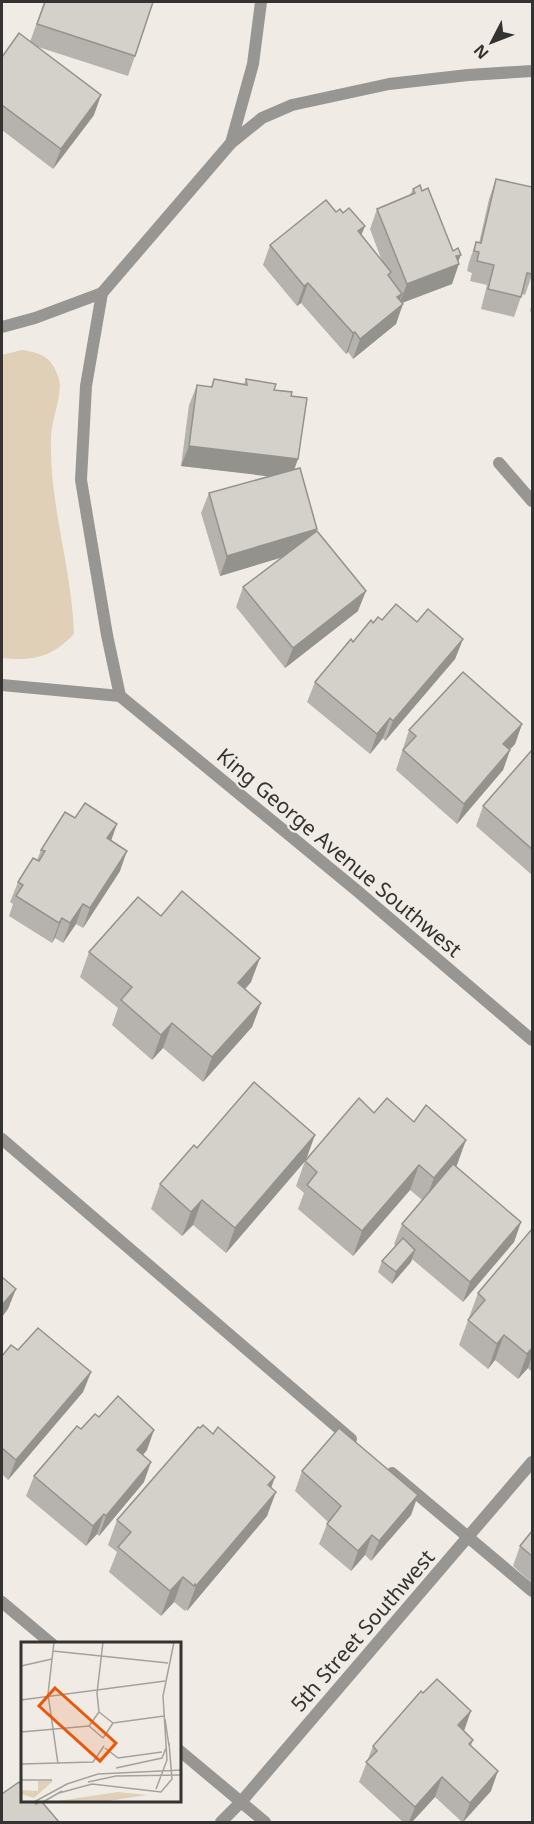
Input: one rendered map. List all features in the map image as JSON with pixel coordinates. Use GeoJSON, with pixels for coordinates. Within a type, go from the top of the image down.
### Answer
{"type":"FeatureCollection","features":[{"type":"Feature","properties":{"kind":"street"},"geometry":{"type":"LineString","coordinates":[[231,143],[253,64],[261,2]]}},
{"type":"Feature","properties":{"kind":"street"},"geometry":{"type":"LineString","coordinates":[[2,327],[35,318],[102,293],[231,143],[262,118],[292,105],[389,84],[468,75],[532,71]]}},
{"type":"Feature","properties":{"kind":"street"},"geometry":{"type":"LineString","coordinates":[[2,685],[120,696],[107,635],[81,480],[86,386],[102,293]]}},
{"type":"Feature","properties":{"kind":"street"},"geometry":{"type":"LineString","coordinates":[[499,463],[532,501]]}},
{"type":"Feature","properties":{"kind":"street","name":"King George Avenue Southwest"},"geometry":{"type":"LineString","coordinates":[[120,696],[355,889],[532,1040]]}},
{"type":"Feature","properties":{"kind":"street"},"geometry":{"type":"LineString","coordinates":[[2,1139],[359,1446]]}},
{"type":"Feature","properties":{"kind":"street","name":"5th Street Southwest"},"geometry":{"type":"LineString","coordinates":[[221,1822],[241,1802],[532,1462]]}},
{"type":"Feature","properties":{"kind":"street"},"geometry":{"type":"LineString","coordinates":[[387,1468],[532,1591]]}},
{"type":"Feature","properties":{"kind":"street"},"geometry":{"type":"LineString","coordinates":[[2,1602],[50,1642]]}},
{"type":"Feature","properties":{"kind":"street"},"geometry":{"type":"LineString","coordinates":[[182,1753],[265,1822]]}},
{"type":"Feature","properties":{"kind":"shaded area"},"geometry":{"type":"Polygon","coordinates":[[[22,350],[45,357],[53,366],[59,379],[51,438],[51,463],[74,634],[49,653],[32,658],[13,659],[2,658],[2,355],[22,350]]]}},
{"type":"Feature","properties":{"kind":"building"},"geometry":{"type":"Polygon","coordinates":[[[45,2],[153,2],[135,56],[37,24],[45,2]]]}},
{"type":"Feature","properties":{"kind":"building"},"geometry":{"type":"Polygon","coordinates":[[[19,33],[101,95],[61,149],[2,105],[2,57],[19,33]]]}},
{"type":"Feature","properties":{"kind":"building"},"geometry":{"type":"Polygon","coordinates":[[[496,179],[532,187],[532,274],[527,273],[521,297],[488,289],[494,265],[477,261],[479,252],[474,251],[476,242],[481,243],[496,179]]]}},
{"type":"Feature","properties":{"kind":"building"},"geometry":{"type":"Polygon","coordinates":[[[420,185],[422,191],[428,188],[453,251],[458,248],[461,255],[456,256],[459,264],[407,284],[377,209],[415,193],[413,189],[420,185]]]}},
{"type":"Feature","properties":{"kind":"building"},"geometry":{"type":"Polygon","coordinates":[[[326,200],[336,212],[340,209],[343,213],[349,208],[365,226],[358,231],[391,272],[388,275],[402,294],[397,297],[403,304],[360,339],[308,283],[304,286],[270,245],[326,200]]]}},
{"type":"Feature","properties":{"kind":"building"},"geometry":{"type":"Polygon","coordinates":[[[214,379],[247,385],[246,379],[276,384],[274,390],[292,392],[291,396],[307,398],[298,459],[189,446],[197,385],[212,387],[214,379]]]}},
{"type":"Feature","properties":{"kind":"building"},"geometry":{"type":"Polygon","coordinates":[[[300,468],[317,529],[227,556],[209,493],[300,468]]]}},
{"type":"Feature","properties":{"kind":"building"},"geometry":{"type":"Polygon","coordinates":[[[317,531],[366,591],[293,648],[243,587],[317,531]]]}},
{"type":"Feature","properties":{"kind":"building"},"geometry":{"type":"Polygon","coordinates":[[[396,604],[417,622],[428,609],[463,639],[393,721],[390,718],[377,734],[315,682],[351,639],[353,642],[371,620],[373,623],[378,617],[382,620],[396,604]]]}},
{"type":"Feature","properties":{"kind":"building"},"geometry":{"type":"Polygon","coordinates":[[[463,672],[522,724],[503,744],[510,750],[464,804],[403,750],[416,736],[409,730],[463,672]]]}},
{"type":"Feature","properties":{"kind":"building"},"geometry":{"type":"Polygon","coordinates":[[[532,750],[532,849],[483,806],[532,750]]]}},
{"type":"Feature","properties":{"kind":"building"},"geometry":{"type":"Polygon","coordinates":[[[85,803],[117,824],[107,838],[127,851],[90,908],[83,904],[70,923],[62,918],[59,923],[16,896],[23,885],[18,882],[33,858],[39,861],[45,851],[41,850],[65,812],[75,818],[85,803]]]}},
{"type":"Feature","properties":{"kind":"building"},"geometry":{"type":"Polygon","coordinates":[[[182,891],[260,958],[238,983],[261,1003],[212,1057],[172,1023],[161,1035],[121,1000],[132,987],[89,952],[138,897],[161,916],[182,891]]]}},
{"type":"Feature","properties":{"kind":"building"},"geometry":{"type":"Polygon","coordinates":[[[254,1082],[315,1135],[235,1228],[202,1200],[191,1212],[160,1184],[194,1145],[197,1148],[254,1082]]]}},
{"type":"Feature","properties":{"kind":"building"},"geometry":{"type":"Polygon","coordinates":[[[359,1098],[374,1113],[387,1098],[414,1122],[426,1105],[466,1140],[434,1178],[419,1165],[362,1231],[307,1185],[317,1172],[305,1161],[359,1098]]]}},
{"type":"Feature","properties":{"kind":"building"},"geometry":{"type":"Polygon","coordinates":[[[453,1164],[521,1222],[470,1282],[402,1224],[453,1164]]]}},
{"type":"Feature","properties":{"kind":"building"},"geometry":{"type":"Polygon","coordinates":[[[532,1229],[532,1348],[527,1354],[504,1335],[497,1344],[468,1320],[485,1300],[478,1293],[532,1229]]]}},
{"type":"Feature","properties":{"kind":"building"},"geometry":{"type":"Polygon","coordinates":[[[403,1238],[415,1250],[396,1272],[382,1261],[403,1238]]]}},
{"type":"Feature","properties":{"kind":"building"},"geometry":{"type":"Polygon","coordinates":[[[2,1277],[16,1289],[2,1305],[2,1277]]]}},
{"type":"Feature","properties":{"kind":"building"},"geometry":{"type":"Polygon","coordinates":[[[38,1328],[91,1372],[16,1460],[2,1448],[2,1356],[11,1345],[18,1350],[38,1328]]]}},
{"type":"Feature","properties":{"kind":"building"},"geometry":{"type":"Polygon","coordinates":[[[118,1396],[154,1430],[137,1450],[151,1462],[106,1516],[104,1514],[93,1526],[34,1476],[77,1426],[81,1429],[95,1414],[99,1417],[118,1396]]]}},
{"type":"Feature","properties":{"kind":"building"},"geometry":{"type":"Polygon","coordinates":[[[203,1425],[213,1434],[218,1427],[275,1477],[268,1485],[276,1492],[196,1586],[183,1577],[170,1591],[118,1547],[131,1532],[117,1520],[198,1427],[203,1425]]]}},
{"type":"Feature","properties":{"kind":"building"},"geometry":{"type":"Polygon","coordinates":[[[339,1428],[418,1495],[379,1541],[372,1535],[358,1551],[327,1524],[341,1506],[302,1471],[339,1428]]]}},
{"type":"Feature","properties":{"kind":"building"},"geometry":{"type":"Polygon","coordinates":[[[532,1531],[532,1556],[520,1546],[532,1531]]]}},
{"type":"Feature","properties":{"kind":"building"},"geometry":{"type":"Polygon","coordinates":[[[437,1679],[471,1711],[458,1725],[473,1740],[469,1744],[498,1771],[470,1803],[442,1777],[415,1807],[366,1762],[377,1751],[373,1746],[421,1691],[423,1693],[437,1679]]]}},
{"type":"Feature","properties":{"kind":"building"},"geometry":{"type":"Polygon","coordinates":[[[19,1782],[21,1803],[43,1803],[59,1822],[2,1822],[2,1794],[19,1782]]]}}]}
